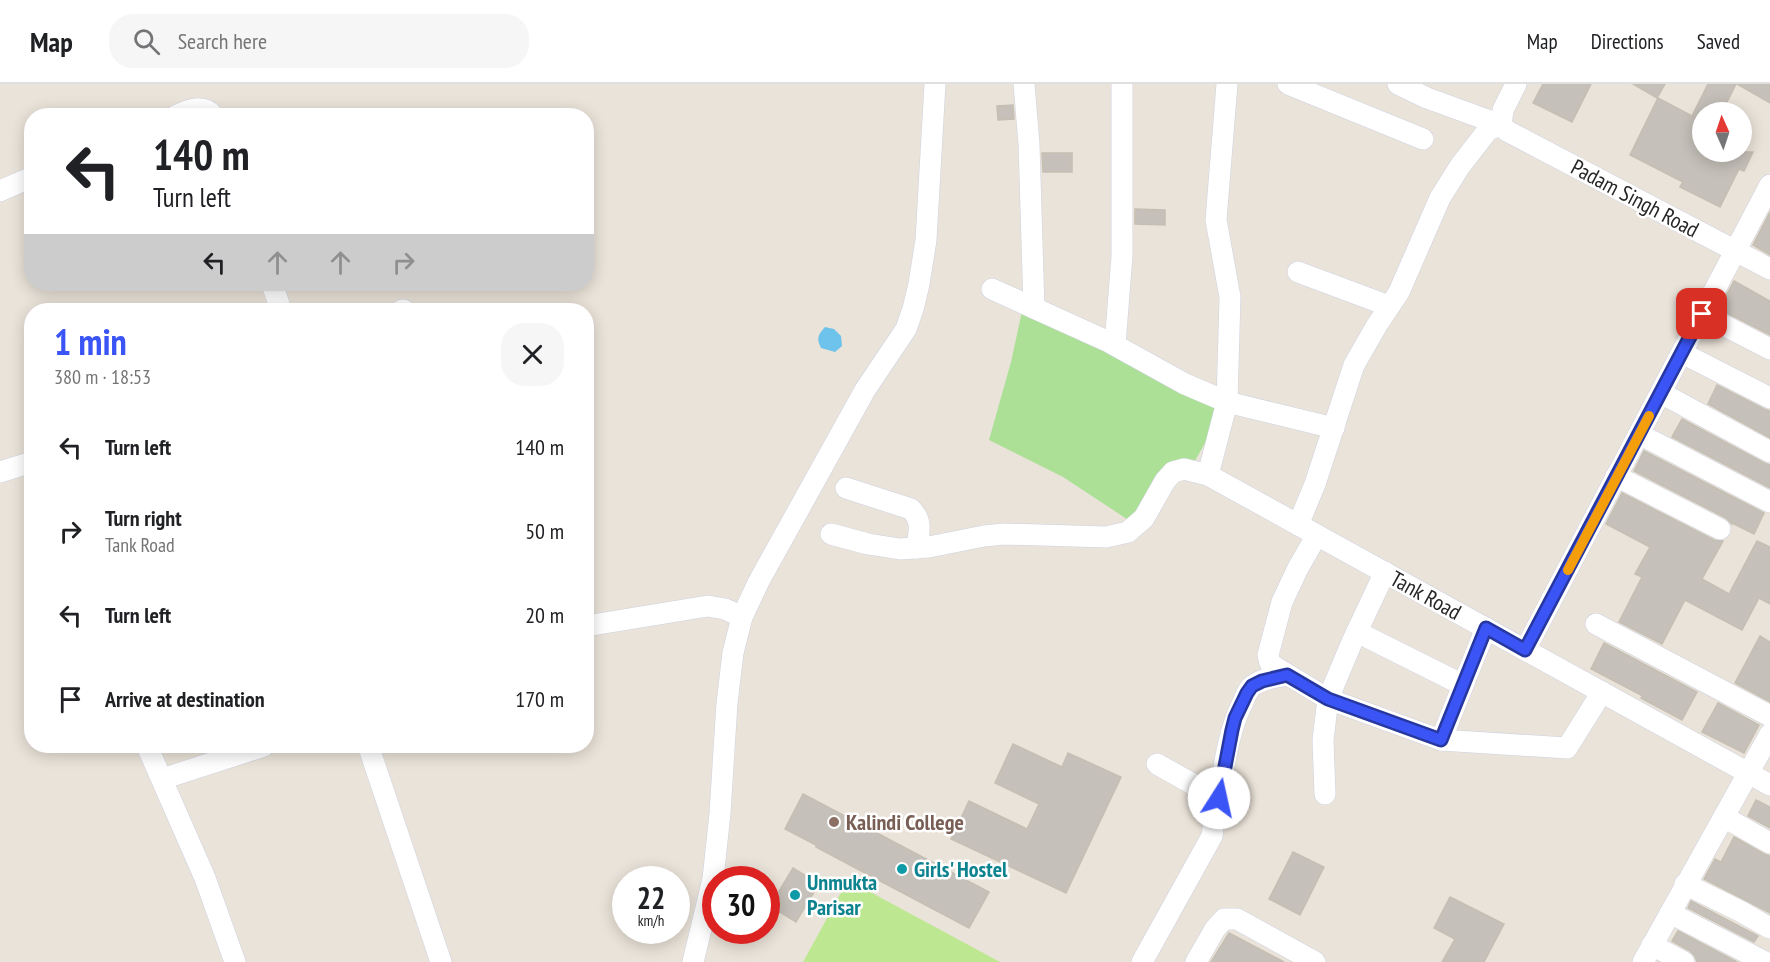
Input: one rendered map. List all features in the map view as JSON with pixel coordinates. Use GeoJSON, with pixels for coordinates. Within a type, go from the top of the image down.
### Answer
{"type":"FeatureCollection","features":[{"type":"Feature","properties":{"kind":"street"},"geometry":{"type":"LineString","coordinates":[[693,962],[713,879],[728,703],[734,653],[742,616],[865,390],[906,329],[914,309],[926,240],[935,84]]}},
{"type":"Feature","properties":{"kind":"street"},"geometry":{"type":"LineString","coordinates":[[1024,84],[1029,144],[1034,308]]}},
{"type":"Feature","properties":{"kind":"street"},"geometry":{"type":"LineString","coordinates":[[1115,345],[1122,256],[1122,84]]}},
{"type":"Feature","properties":{"kind":"street"},"geometry":{"type":"LineString","coordinates":[[831,534],[868,544],[900,549],[929,547],[1004,534],[1106,537],[1128,532],[1144,518],[1165,481],[1173,472],[1185,469],[1208,475],[1227,402],[1230,297],[1216,220],[1227,84]]}},
{"type":"Feature","properties":{"kind":"street"},"geometry":{"type":"LineString","coordinates":[[1288,84],[1423,139]]}},
{"type":"Feature","properties":{"kind":"street","name":"Padam Singh Road"},"geometry":{"type":"LineString","coordinates":[[1398,84],[1427,98],[1501,125],[1770,269]]}},
{"type":"Feature","properties":{"kind":"street"},"geometry":{"type":"LineString","coordinates":[[1298,525],[1315,484],[1354,364],[1399,292],[1440,198],[1460,166],[1488,130],[1501,125],[1503,110],[1516,84]]}},
{"type":"Feature","properties":{"kind":"street"},"geometry":{"type":"LineString","coordinates":[[0,191],[24,180]]}},
{"type":"Feature","properties":{"kind":"street"},"geometry":{"type":"LineString","coordinates":[[1525,650],[1735,250],[1764,212],[1770,185]]}},
{"type":"Feature","properties":{"kind":"street"},"geometry":{"type":"LineString","coordinates":[[1298,273],[1389,306]]}},
{"type":"Feature","properties":{"kind":"street"},"geometry":{"type":"LineString","coordinates":[[992,289],[1115,345],[1185,384],[1227,402],[1334,428]]}},
{"type":"Feature","properties":{"kind":"street"},"geometry":{"type":"LineString","coordinates":[[1702,314],[1770,350]]}},
{"type":"Feature","properties":{"kind":"street"},"geometry":{"type":"LineString","coordinates":[[1682,353],[1770,398]]}},
{"type":"Feature","properties":{"kind":"street"},"geometry":{"type":"LineString","coordinates":[[1661,393],[1770,452]]}},
{"type":"Feature","properties":{"kind":"street"},"geometry":{"type":"LineString","coordinates":[[1639,434],[1770,502]]}},
{"type":"Feature","properties":{"kind":"street"},"geometry":{"type":"LineString","coordinates":[[0,472],[24,464]]}},
{"type":"Feature","properties":{"kind":"street","name":"Tank Road"},"geometry":{"type":"LineString","coordinates":[[1208,475],[1770,785]]}},
{"type":"Feature","properties":{"kind":"street"},"geometry":{"type":"LineString","coordinates":[[1616,476],[1720,529]]}},
{"type":"Feature","properties":{"kind":"street"},"geometry":{"type":"LineString","coordinates":[[846,488],[911,509],[918,517],[917,548]]}},
{"type":"Feature","properties":{"kind":"street"},"geometry":{"type":"LineString","coordinates":[[1317,535],[1282,602],[1268,655],[1270,663],[1328,699],[1441,740],[1567,748],[1602,692]]}},
{"type":"Feature","properties":{"kind":"street"},"geometry":{"type":"LineString","coordinates":[[1324,794],[1323,740],[1328,699],[1385,572]]}},
{"type":"Feature","properties":{"kind":"street"},"geometry":{"type":"LineString","coordinates":[[594,625],[708,606],[725,609],[742,616]]}},
{"type":"Feature","properties":{"kind":"street"},"geometry":{"type":"LineString","coordinates":[[1596,624],[1770,716]]}},
{"type":"Feature","properties":{"kind":"street"},"geometry":{"type":"LineString","coordinates":[[1441,740],[1486,628]]}},
{"type":"Feature","properties":{"kind":"street"},"geometry":{"type":"LineString","coordinates":[[1357,632],[1463,685]]}},
{"type":"Feature","properties":{"kind":"street"},"geometry":{"type":"LineString","coordinates":[[1142,962],[1212,836],[1229,742],[1235,718],[1247,693],[1252,686],[1262,681],[1287,675]]}},
{"type":"Feature","properties":{"kind":"street"},"geometry":{"type":"LineString","coordinates":[[1684,962],[1647,953],[1770,734]]}},
{"type":"Feature","properties":{"kind":"street"},"geometry":{"type":"LineString","coordinates":[[150,753],[206,878],[235,962]]}},
{"type":"Feature","properties":{"kind":"street"},"geometry":{"type":"LineString","coordinates":[[162,779],[242,753]]}},
{"type":"Feature","properties":{"kind":"street"},"geometry":{"type":"LineString","coordinates":[[371,753],[441,962]]}},
{"type":"Feature","properties":{"kind":"street"},"geometry":{"type":"LineString","coordinates":[[1157,764],[1207,792],[1216,804],[1215,817]]}},
{"type":"Feature","properties":{"kind":"street"},"geometry":{"type":"LineString","coordinates":[[1724,817],[1770,843]]}},
{"type":"Feature","properties":{"kind":"street"},"geometry":{"type":"LineString","coordinates":[[1685,884],[1740,910],[1770,928]]}},
{"type":"Feature","properties":{"kind":"street"},"geometry":{"type":"LineString","coordinates":[[1670,913],[1765,962]]}},
{"type":"Feature","properties":{"kind":"street"},"geometry":{"type":"LineString","coordinates":[[1196,962],[1215,929],[1224,919],[1237,919],[1305,960]]}},
{"type":"Feature","properties":{"kind":"green space"},"geometry":{"type":"Polygon","coordinates":[[[1024,302],[1116,343],[1222,413],[1188,473],[1173,471],[1136,525],[1063,477],[989,440],[1011,362],[1024,302]]]}},
{"type":"Feature","properties":{"kind":"green space"},"geometry":{"type":"Polygon","coordinates":[[[848,880],[1000,962],[803,962],[848,880]]]}},
{"type":"Feature","properties":{"kind":"water"},"geometry":{"type":"Polygon","coordinates":[[[825,327],[834,329],[841,336],[842,346],[835,352],[821,348],[819,345],[819,337],[825,327]]]}},
{"type":"Feature","properties":{"kind":"building"},"geometry":{"type":"Polygon","coordinates":[[[1543,84],[1591,84],[1572,122],[1533,103],[1543,84]]]}},
{"type":"Feature","properties":{"kind":"building"},"geometry":{"type":"Polygon","coordinates":[[[1633,84],[1665,84],[1657,98],[1633,84]]]}},
{"type":"Feature","properties":{"kind":"building"},"geometry":{"type":"Polygon","coordinates":[[[1708,84],[1736,84],[1727,102],[1699,102],[1708,84]]]}},
{"type":"Feature","properties":{"kind":"building"},"geometry":{"type":"Polygon","coordinates":[[[1737,84],[1770,84],[1770,103],[1737,84]]]}},
{"type":"Feature","properties":{"kind":"building"},"geometry":{"type":"Polygon","coordinates":[[[1658,98],[1692,116],[1692,162],[1748,162],[1744,171],[1739,169],[1720,207],[1680,187],[1683,182],[1630,155],[1658,98]]]}},
{"type":"Feature","properties":{"kind":"building"},"geometry":{"type":"Polygon","coordinates":[[[1013,105],[1014,119],[998,120],[997,106],[1013,105]]]}},
{"type":"Feature","properties":{"kind":"building"},"geometry":{"type":"Polygon","coordinates":[[[1042,153],[1072,153],[1072,172],[1043,172],[1042,153]]]}},
{"type":"Feature","properties":{"kind":"building"},"geometry":{"type":"Polygon","coordinates":[[[1135,209],[1165,210],[1165,225],[1135,224],[1135,209]]]}},
{"type":"Feature","properties":{"kind":"building"},"geometry":{"type":"Polygon","coordinates":[[[1770,212],[1770,255],[1753,245],[1770,212]]]}},
{"type":"Feature","properties":{"kind":"building"},"geometry":{"type":"Polygon","coordinates":[[[1734,281],[1770,301],[1770,335],[1719,309],[1734,281]]]}},
{"type":"Feature","properties":{"kind":"building"},"geometry":{"type":"Polygon","coordinates":[[[1717,385],[1770,411],[1770,438],[1708,404],[1717,385]]]}},
{"type":"Feature","properties":{"kind":"building"},"geometry":{"type":"Polygon","coordinates":[[[1682,419],[1770,465],[1770,488],[1672,437],[1682,419]]]}},
{"type":"Feature","properties":{"kind":"building"},"geometry":{"type":"Polygon","coordinates":[[[1644,451],[1764,513],[1754,534],[1634,471],[1644,451]]]}},
{"type":"Feature","properties":{"kind":"building"},"geometry":{"type":"Polygon","coordinates":[[[1622,493],[1714,540],[1723,541],[1702,579],[1729,594],[1757,541],[1770,547],[1770,604],[1759,598],[1742,630],[1685,600],[1662,644],[1619,622],[1642,577],[1635,574],[1650,547],[1606,524],[1622,493]]]}},
{"type":"Feature","properties":{"kind":"building"},"geometry":{"type":"Polygon","coordinates":[[[1760,636],[1770,642],[1770,702],[1735,683],[1760,636]]]}},
{"type":"Feature","properties":{"kind":"building"},"geometry":{"type":"Polygon","coordinates":[[[1604,643],[1697,692],[1682,720],[1641,698],[1643,696],[1591,669],[1604,643]]]}},
{"type":"Feature","properties":{"kind":"building"},"geometry":{"type":"Polygon","coordinates":[[[1718,703],[1759,725],[1744,753],[1702,732],[1718,703]]]}},
{"type":"Feature","properties":{"kind":"building"},"geometry":{"type":"Polygon","coordinates":[[[1013,744],[1062,767],[1068,753],[1121,777],[1066,893],[951,839],[969,801],[1027,829],[1039,804],[995,783],[1013,744]]]}},
{"type":"Feature","properties":{"kind":"building","name":"Girls' Hostel"},"geometry":{"type":"Polygon","coordinates":[[[803,794],[989,892],[969,928],[785,829],[803,794]]]}},
{"type":"Feature","properties":{"kind":"building"},"geometry":{"type":"Polygon","coordinates":[[[1756,800],[1770,807],[1770,828],[1748,816],[1756,800]]]}},
{"type":"Feature","properties":{"kind":"building"},"geometry":{"type":"Polygon","coordinates":[[[1734,837],[1770,856],[1770,913],[1704,879],[1715,859],[1721,862],[1734,837]]]}},
{"type":"Feature","properties":{"kind":"building"},"geometry":{"type":"Polygon","coordinates":[[[1293,852],[1324,867],[1300,915],[1269,899],[1293,852]]]}},
{"type":"Feature","properties":{"kind":"building","name":"Unmukta Parisar"},"geometry":{"type":"Polygon","coordinates":[[[793,868],[819,884],[796,922],[780,912],[780,889],[793,868]]]}},
{"type":"Feature","properties":{"kind":"building"},"geometry":{"type":"Polygon","coordinates":[[[1450,897],[1504,924],[1484,962],[1442,962],[1455,939],[1434,928],[1450,897]]]}},
{"type":"Feature","properties":{"kind":"building"},"geometry":{"type":"Polygon","coordinates":[[[1691,901],[1758,936],[1754,942],[1688,908],[1691,901]]]}},
{"type":"Feature","properties":{"kind":"building"},"geometry":{"type":"Polygon","coordinates":[[[1678,931],[1737,962],[1697,962],[1690,951],[1672,941],[1678,931]]]}},
{"type":"Feature","properties":{"kind":"building"},"geometry":{"type":"Polygon","coordinates":[[[1229,933],[1284,962],[1211,962],[1229,933]]]}},
{"type":"Feature","properties":{"kind":"slow traffic"},"geometry":{"type":"LineString","coordinates":[[1568,570],[1649,416]]}},
{"type":"Feature","properties":{"kind":"place","name":"Kalindi College"},"geometry":{"type":"Point","coordinates":[834,822]}},
{"type":"Feature","properties":{"kind":"place","name":"Girls' Hostel"},"geometry":{"type":"Point","coordinates":[902,869]}},
{"type":"Feature","properties":{"kind":"place","name":"Unmukta Parisar"},"geometry":{"type":"Point","coordinates":[795,895]}},
{"type":"Feature","properties":{"kind":"route"},"geometry":{"type":"LineString","coordinates":[[1219,798],[1235,718],[1252,686],[1262,681],[1287,675],[1328,699],[1441,740],[1486,628],[1525,650],[1702,314]]}}]}
